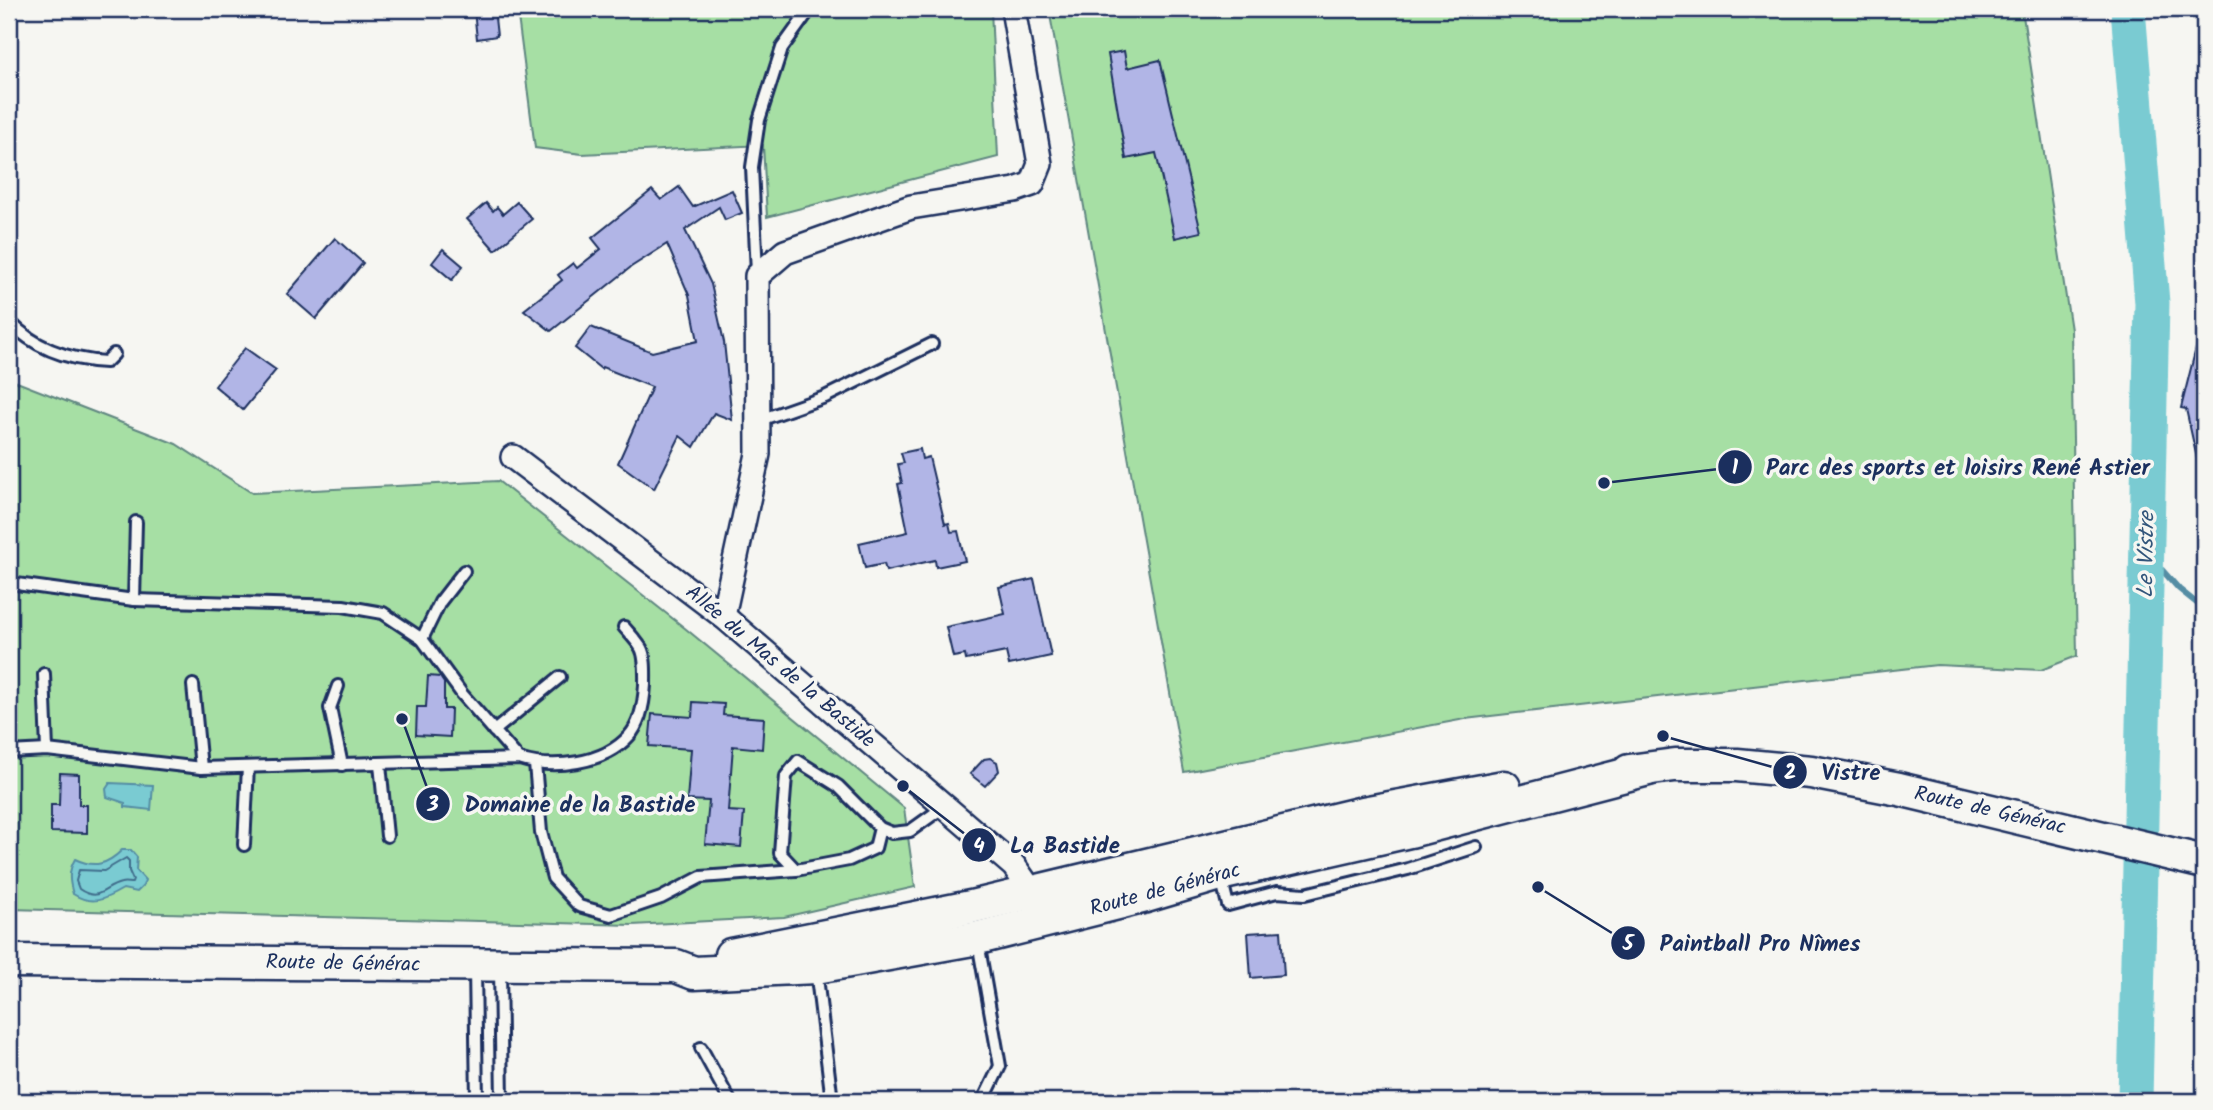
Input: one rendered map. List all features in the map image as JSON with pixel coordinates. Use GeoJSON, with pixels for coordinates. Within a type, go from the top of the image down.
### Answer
{"type":"FeatureCollection","features":[{"type":"Feature","properties":{"kind":"street"},"geometry":{"type":"LineString","coordinates":[[723,616],[758,454],[757,276],[785,252],[911,207],[1015,190],[1032,184],[1040,164],[1013,9]]}},
{"type":"Feature","properties":{"kind":"street","name":"Allée du Mas de la Bastide"},"geometry":{"type":"LineString","coordinates":[[513,457],[723,616],[945,807],[1029,894]]}},
{"type":"Feature","properties":{"kind":"street","name":"Route de Générac"},"geometry":{"type":"LineString","coordinates":[[9,961],[676,966],[697,959],[752,952],[873,941],[969,923],[1146,896],[1216,859],[1312,825],[1495,788],[1675,765],[1737,765],[1811,772],[1899,789],[2192,859]]}},
{"type":"Feature","properties":{"kind":"street","name":"Route de Générac"},"geometry":{"type":"LineString","coordinates":[[969,923],[1029,894],[1216,859],[1410,831],[1648,769]]}},
{"type":"Feature","properties":{"kind":"street","name":"Route de Générac"},"geometry":{"type":"LineString","coordinates":[[676,966],[694,973],[816,961],[873,941]]}},
{"type":"Feature","properties":{"kind":"lane"},"geometry":{"type":"LineString","coordinates":[[757,276],[752,167],[759,120],[782,48],[810,9]]}},
{"type":"Feature","properties":{"kind":"lane"},"geometry":{"type":"LineString","coordinates":[[9,321],[18,331],[49,351],[81,361],[106,362],[114,354]]}},
{"type":"Feature","properties":{"kind":"lane"},"geometry":{"type":"LineString","coordinates":[[757,421],[825,397],[932,344]]}},
{"type":"Feature","properties":{"kind":"lane"},"geometry":{"type":"LineString","coordinates":[[134,600],[136,522]]}},
{"type":"Feature","properties":{"kind":"lane"},"geometry":{"type":"LineString","coordinates":[[422,639],[440,602],[464,571]]}},
{"type":"Feature","properties":{"kind":"lane"},"geometry":{"type":"LineString","coordinates":[[9,583],[134,600],[343,606],[383,613],[422,639],[462,694],[519,759]]}},
{"type":"Feature","properties":{"kind":"lane"},"geometry":{"type":"LineString","coordinates":[[9,752],[47,750],[201,768],[519,759],[535,764],[586,761],[608,752],[630,735],[643,705],[645,674],[642,649],[624,627]]}},
{"type":"Feature","properties":{"kind":"lane"},"geometry":{"type":"LineString","coordinates":[[44,674],[47,750]]}},
{"type":"Feature","properties":{"kind":"lane"},"geometry":{"type":"LineString","coordinates":[[494,731],[560,677]]}},
{"type":"Feature","properties":{"kind":"lane"},"geometry":{"type":"LineString","coordinates":[[193,685],[201,768]]}},
{"type":"Feature","properties":{"kind":"lane"},"geometry":{"type":"LineString","coordinates":[[338,686],[330,708],[342,765]]}},
{"type":"Feature","properties":{"kind":"lane"},"geometry":{"type":"LineString","coordinates":[[796,870],[780,853],[786,776],[798,761],[838,786],[880,828],[892,833],[910,831],[945,807]]}},
{"type":"Feature","properties":{"kind":"lane"},"geometry":{"type":"LineString","coordinates":[[380,764],[387,836]]}},
{"type":"Feature","properties":{"kind":"lane"},"geometry":{"type":"LineString","coordinates":[[535,764],[541,832],[553,878],[579,906],[611,915],[662,898],[701,877],[796,870],[849,860],[875,848],[880,828]]}},
{"type":"Feature","properties":{"kind":"lane"},"geometry":{"type":"LineString","coordinates":[[244,845],[248,767]]}},
{"type":"Feature","properties":{"kind":"lane"},"geometry":{"type":"LineString","coordinates":[[1216,859],[1228,905],[1277,892],[1305,894],[1408,869],[1476,847]]}},
{"type":"Feature","properties":{"kind":"lane"},"geometry":{"type":"LineString","coordinates":[[752,952],[795,938],[981,898],[998,889]]}},
{"type":"Feature","properties":{"kind":"lane"},"geometry":{"type":"LineString","coordinates":[[1089,898],[1146,896]]}},
{"type":"Feature","properties":{"kind":"lane"},"geometry":{"type":"LineString","coordinates":[[969,923],[1000,1066],[983,1101]]}},
{"type":"Feature","properties":{"kind":"lane"},"geometry":{"type":"LineString","coordinates":[[816,961],[832,1101]]}},
{"type":"Feature","properties":{"kind":"lane"},"geometry":{"type":"LineString","coordinates":[[477,1101],[487,965]]}},
{"type":"Feature","properties":{"kind":"lane"},"geometry":{"type":"LineString","coordinates":[[487,965],[502,1101]]}},
{"type":"Feature","properties":{"kind":"lane"},"geometry":{"type":"LineString","coordinates":[[701,1048],[730,1101]]}},
{"type":"Feature","properties":{"kind":"green space"},"geometry":{"type":"Polygon","coordinates":[[[517,9],[991,9],[998,157],[767,217],[763,145],[582,154],[535,148],[517,9]]]}},
{"type":"Feature","properties":{"kind":"green space"},"geometry":{"type":"Polygon","coordinates":[[[1049,9],[2022,9],[2071,330],[2077,656],[2041,670],[1937,665],[1465,719],[1184,772],[1049,9]]]}},
{"type":"Feature","properties":{"kind":"green space"},"geometry":{"type":"Polygon","coordinates":[[[9,379],[176,444],[252,493],[498,481],[686,629],[904,808],[915,887],[784,917],[632,925],[9,909],[9,379]]]}},
{"type":"Feature","properties":{"kind":"water"},"geometry":{"type":"Polygon","coordinates":[[[110,783],[153,785],[151,810],[125,807],[125,803],[107,797],[106,789],[110,783]]]}},
{"type":"Feature","properties":{"kind":"water"},"geometry":{"type":"Polygon","coordinates":[[[122,850],[131,850],[137,857],[136,870],[145,880],[137,892],[123,889],[104,899],[92,901],[73,894],[70,876],[75,859],[100,864],[122,850]]]}},
{"type":"Feature","properties":{"kind":"building"},"geometry":{"type":"Polygon","coordinates":[[[494,9],[497,36],[477,39],[474,10],[494,9]]]}},
{"type":"Feature","properties":{"kind":"building"},"geometry":{"type":"Polygon","coordinates":[[[1124,51],[1127,68],[1160,60],[1201,232],[1175,238],[1156,153],[1126,159],[1108,54],[1124,51]]]}},
{"type":"Feature","properties":{"kind":"building"},"geometry":{"type":"Polygon","coordinates":[[[679,187],[693,207],[732,190],[742,213],[725,220],[719,207],[685,230],[711,284],[724,342],[732,420],[714,413],[694,447],[680,436],[654,489],[618,463],[652,387],[602,367],[601,369],[575,348],[591,327],[652,352],[698,341],[689,295],[667,244],[631,267],[551,331],[524,310],[562,280],[558,275],[573,263],[577,268],[601,249],[592,238],[652,190],[661,200],[679,187]]]}},
{"type":"Feature","properties":{"kind":"building"},"geometry":{"type":"Polygon","coordinates":[[[517,202],[532,219],[495,250],[467,219],[486,203],[493,211],[497,207],[503,214],[517,202]]]}},
{"type":"Feature","properties":{"kind":"building"},"geometry":{"type":"Polygon","coordinates":[[[335,238],[363,263],[316,319],[287,294],[335,238]]]}},
{"type":"Feature","properties":{"kind":"building"},"geometry":{"type":"Polygon","coordinates":[[[443,249],[463,266],[452,280],[432,263],[443,249]]]}},
{"type":"Feature","properties":{"kind":"building"},"geometry":{"type":"Polygon","coordinates":[[[2199,336],[2204,336],[2204,463],[2198,463],[2186,409],[2181,408],[2199,336]]]}},
{"type":"Feature","properties":{"kind":"building"},"geometry":{"type":"Polygon","coordinates":[[[245,348],[276,370],[243,410],[215,386],[245,348]]]}},
{"type":"Feature","properties":{"kind":"building"},"geometry":{"type":"Polygon","coordinates":[[[920,449],[922,459],[929,457],[945,524],[949,523],[951,532],[958,531],[965,561],[936,567],[935,560],[886,571],[884,564],[865,568],[859,543],[908,532],[898,484],[902,483],[898,464],[904,463],[901,453],[920,449]]]}},
{"type":"Feature","properties":{"kind":"building"},"geometry":{"type":"Polygon","coordinates":[[[1034,579],[1051,656],[1009,665],[1006,652],[966,660],[965,655],[953,657],[946,627],[1005,614],[999,587],[1034,579]]]}},
{"type":"Feature","properties":{"kind":"building"},"geometry":{"type":"Polygon","coordinates":[[[428,676],[440,677],[444,683],[444,709],[451,709],[450,737],[416,735],[417,707],[426,707],[428,676]]]}},
{"type":"Feature","properties":{"kind":"building"},"geometry":{"type":"Polygon","coordinates":[[[693,702],[724,704],[723,715],[764,718],[762,749],[733,746],[728,811],[744,812],[741,847],[705,844],[709,801],[687,800],[691,749],[649,746],[652,714],[692,717],[693,702]]]}},
{"type":"Feature","properties":{"kind":"building"},"geometry":{"type":"Polygon","coordinates":[[[990,758],[997,762],[999,771],[985,786],[970,774],[984,759],[990,758]]]}},
{"type":"Feature","properties":{"kind":"building"},"geometry":{"type":"Polygon","coordinates":[[[60,773],[79,774],[79,805],[87,805],[87,833],[51,832],[51,805],[59,805],[60,773]]]}},
{"type":"Feature","properties":{"kind":"building"},"geometry":{"type":"Polygon","coordinates":[[[1281,931],[1284,975],[1251,978],[1248,933],[1281,931]]]}},
{"type":"Feature","properties":{"kind":"waterway","name":"Le Vistre"},"geometry":{"type":"LineString","coordinates":[[2128,9],[2152,303],[2135,1101]]}},
{"type":"Feature","properties":{"kind":"waterway"},"geometry":{"type":"LineString","coordinates":[[2147,553],[2179,589],[2204,609]]}},
{"type":"Feature","properties":{"kind":"place","name":"Parc des sports et loisirs René Astier"},"geometry":{"type":"Point","coordinates":[1604,483]}},
{"type":"Feature","properties":{"kind":"place","name":"Domaine de la Bastide"},"geometry":{"type":"Point","coordinates":[402,719]}},
{"type":"Feature","properties":{"kind":"place","name":"Vistre"},"geometry":{"type":"Point","coordinates":[1663,736]}},
{"type":"Feature","properties":{"kind":"place","name":"La Bastide"},"geometry":{"type":"Point","coordinates":[903,786]}},
{"type":"Feature","properties":{"kind":"place","name":"Paintball Pro Nîmes"},"geometry":{"type":"Point","coordinates":[1538,887]}}]}
